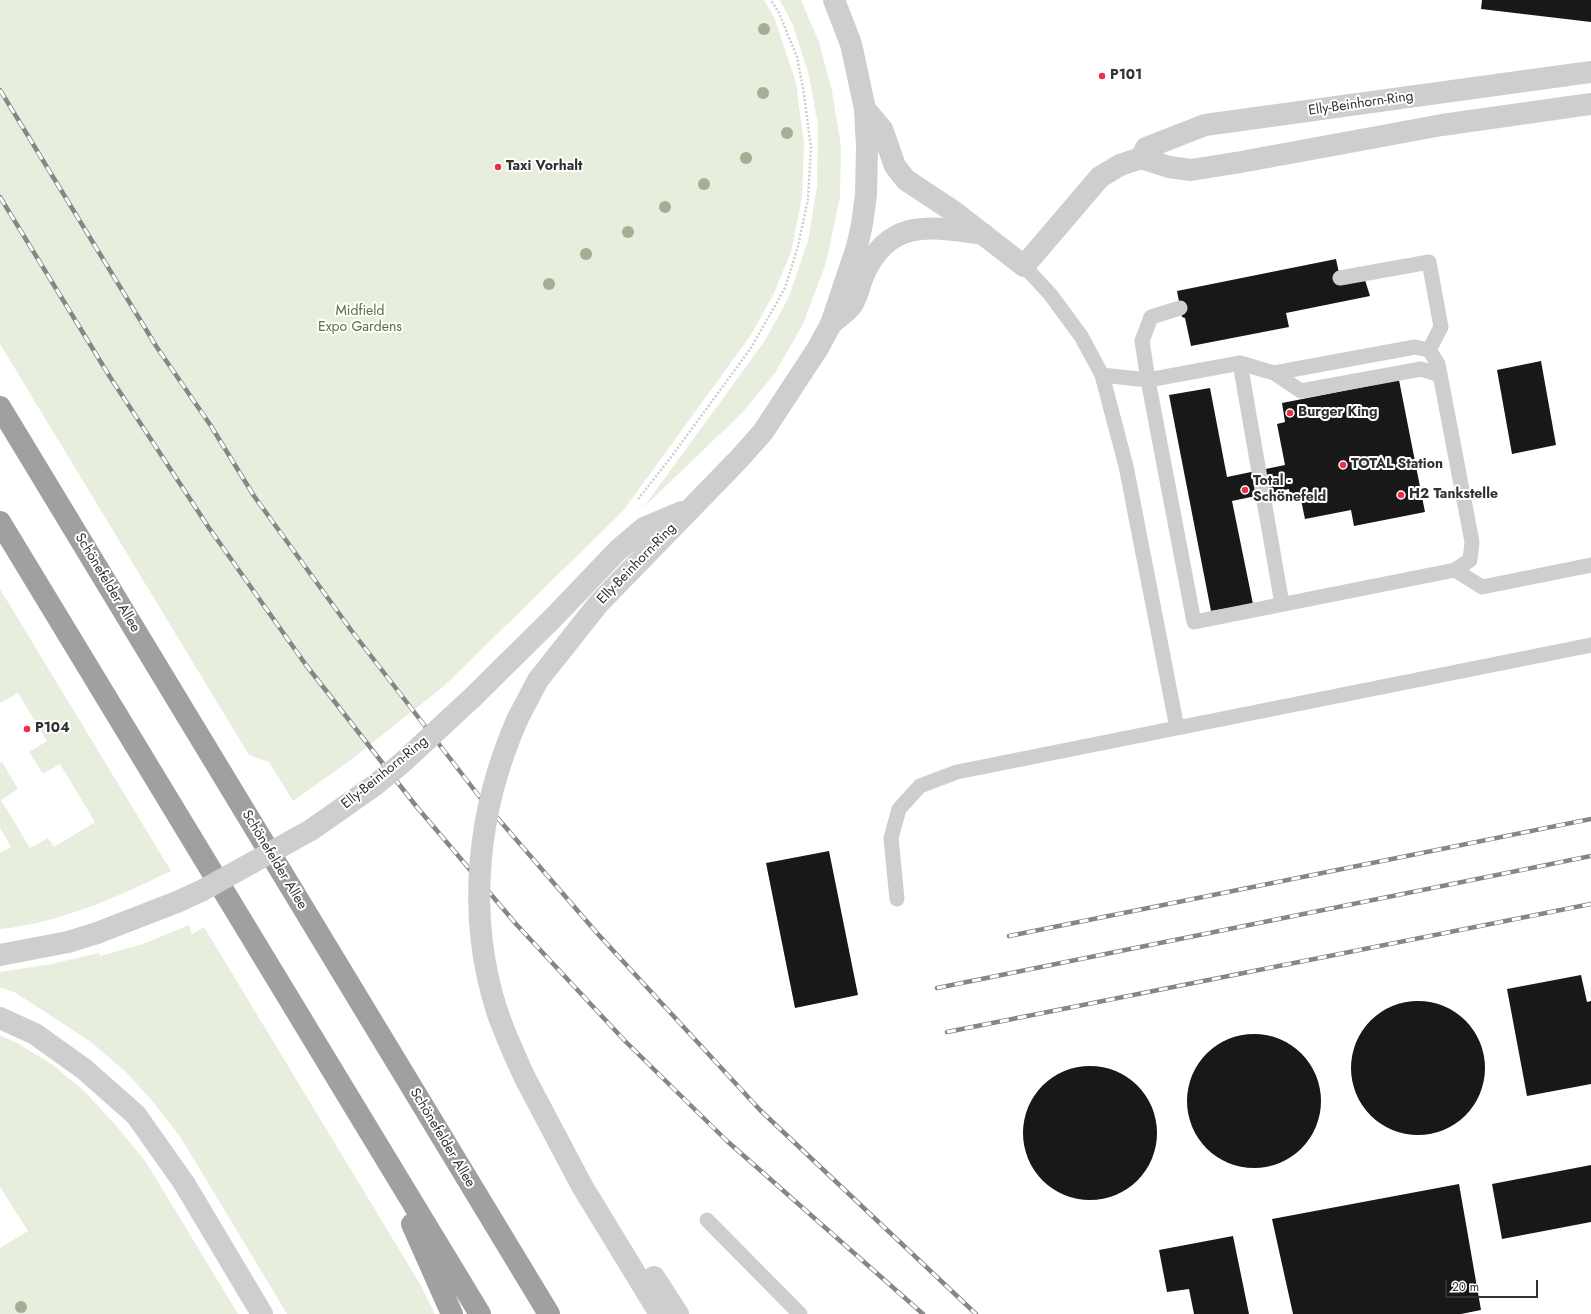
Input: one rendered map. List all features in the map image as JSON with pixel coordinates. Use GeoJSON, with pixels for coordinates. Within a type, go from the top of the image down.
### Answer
{"type":"FeatureCollection","features":[{"type":"Feature","properties":{"kind":"highway","name":"Schönefelder Allee"},"geometry":{"type":"LineString","coordinates":[[0,407],[549,1314]]}},
{"type":"Feature","properties":{"kind":"highway"},"geometry":{"type":"LineString","coordinates":[[0,522],[480,1314]]}},
{"type":"Feature","properties":{"kind":"highway"},"geometry":{"type":"LineString","coordinates":[[376,1143],[452,1314]]}},
{"type":"Feature","properties":{"kind":"street","name":"Elly-Beinhorn-Ring"},"geometry":{"type":"LineString","coordinates":[[660,1314],[582,1186],[510,1047],[487,971],[482,936],[479,884],[480,854],[490,800],[498,770],[518,718],[538,680],[599,603],[763,432],[818,348],[831,324],[857,247],[862,224],[866,195],[867,147],[865,109],[851,44],[834,0]]}},
{"type":"Feature","properties":{"kind":"street","name":"Elly-Beinhorn-Ring"},"geometry":{"type":"LineString","coordinates":[[1024,266],[1100,177],[1120,165],[1141,158],[1146,148],[1205,125],[1591,72]]}},
{"type":"Feature","properties":{"kind":"street"},"geometry":{"type":"LineString","coordinates":[[1141,158],[1169,167],[1191,170],[1442,125],[1591,104]]}},
{"type":"Feature","properties":{"kind":"street"},"geometry":{"type":"LineString","coordinates":[[865,109],[882,129],[895,166],[906,180],[953,211],[1024,266]]}},
{"type":"Feature","properties":{"kind":"street","name":"Elly-Beinhorn-Ring"},"geometry":{"type":"LineString","coordinates":[[831,324],[852,305],[865,272],[875,254],[888,240],[901,233],[921,228],[950,229],[984,234]]}},
{"type":"Feature","properties":{"kind":"street","name":"Elly-Beinhorn-Ring"},"geometry":{"type":"LineString","coordinates":[[0,955],[68,942],[97,933],[176,902],[203,890],[311,830],[375,785],[402,762],[473,696],[554,617],[618,550],[644,528],[690,509]]}},
{"type":"Feature","properties":{"kind":"street"},"geometry":{"type":"LineString","coordinates":[[0,1018],[35,1034],[72,1060],[136,1115],[184,1184],[262,1314]]}},
{"type":"Feature","properties":{"kind":"street"},"geometry":{"type":"LineString","coordinates":[[582,1186],[611,1210],[678,1314]]}},
{"type":"Feature","properties":{"kind":"lane"},"geometry":{"type":"LineString","coordinates":[[1340,278],[1429,262],[1441,327],[1429,350]]}},
{"type":"Feature","properties":{"kind":"lane"},"geometry":{"type":"LineString","coordinates":[[1024,266],[1050,294],[1081,336],[1102,375],[1126,466],[1177,728]]}},
{"type":"Feature","properties":{"kind":"lane"},"geometry":{"type":"LineString","coordinates":[[1180,308],[1151,317],[1142,341],[1194,622],[1455,570],[1470,560],[1472,542],[1438,364],[1429,350],[1415,347],[1274,373]]}},
{"type":"Feature","properties":{"kind":"lane"},"geometry":{"type":"LineString","coordinates":[[1102,375],[1148,380],[1240,363],[1274,373],[1301,391],[1421,369],[1440,375]]}},
{"type":"Feature","properties":{"kind":"lane"},"geometry":{"type":"LineString","coordinates":[[1240,363],[1282,604]]}},
{"type":"Feature","properties":{"kind":"lane"},"geometry":{"type":"LineString","coordinates":[[1455,570],[1482,587],[1591,565]]}},
{"type":"Feature","properties":{"kind":"lane"},"geometry":{"type":"LineString","coordinates":[[897,899],[891,838],[899,809],[920,786],[957,772],[1591,645]]}},
{"type":"Feature","properties":{"kind":"lane"},"geometry":{"type":"LineString","coordinates":[[707,1220],[800,1314]]}},
{"type":"Feature","properties":{"kind":"path"},"geometry":{"type":"LineString","coordinates":[[634,505],[751,348],[785,288],[798,246],[808,199],[811,147],[797,57],[779,13],[771,0]]}},
{"type":"Feature","properties":{"kind":"green space","name":"Midfield Expo Gardens"},"geometry":{"type":"Polygon","coordinates":[[[0,0],[764,0],[774,17],[796,82],[804,144],[802,197],[791,252],[774,293],[751,335],[623,511],[443,687],[348,762],[293,801],[269,762],[249,755],[0,344],[0,0]]]}},
{"type":"Feature","properties":{"kind":"green space"},"geometry":{"type":"Polygon","coordinates":[[[780,0],[801,0],[819,42],[832,91],[841,146],[840,197],[826,263],[803,324],[775,373],[743,412],[643,508],[764,342],[788,299],[808,241],[817,186],[818,124],[808,72],[792,23],[780,0]]]}},
{"type":"Feature","properties":{"kind":"green space"},"geometry":{"type":"Polygon","coordinates":[[[0,589],[171,871],[88,908],[44,921],[0,929],[0,853],[11,847],[0,828],[0,763],[2,762],[18,789],[1,800],[30,848],[48,838],[54,847],[95,822],[60,764],[43,774],[29,752],[47,741],[18,693],[0,703],[0,589]]]}},
{"type":"Feature","properties":{"kind":"green space"},"geometry":{"type":"Polygon","coordinates":[[[189,925],[192,934],[204,927],[420,1284],[435,1314],[287,1314],[181,1138],[154,1103],[126,1072],[91,1042],[16,993],[0,987],[0,972],[51,964],[99,953],[100,956],[143,944],[189,925]]]}},
{"type":"Feature","properties":{"kind":"green space"},"geometry":{"type":"Polygon","coordinates":[[[0,1035],[17,1043],[53,1065],[84,1091],[114,1123],[146,1162],[238,1314],[0,1314],[0,1248],[28,1231],[0,1187],[0,1035]]]}},
{"type":"Feature","properties":{"kind":"building"},"geometry":{"type":"Polygon","coordinates":[[[1482,0],[1591,0],[1591,22],[1481,9],[1482,0]]]}},
{"type":"Feature","properties":{"kind":"building"},"geometry":{"type":"Polygon","coordinates":[[[1336,259],[1340,278],[1365,280],[1370,296],[1286,313],[1289,327],[1191,346],[1185,318],[1182,317],[1177,291],[1336,259]]]}},
{"type":"Feature","properties":{"kind":"building"},"geometry":{"type":"Polygon","coordinates":[[[1541,361],[1556,445],[1512,454],[1497,370],[1541,361]]]}},
{"type":"Feature","properties":{"kind":"building"},"geometry":{"type":"Polygon","coordinates":[[[1399,380],[1425,512],[1354,526],[1351,510],[1305,519],[1301,500],[1291,501],[1289,489],[1232,501],[1253,604],[1211,611],[1169,395],[1210,388],[1227,477],[1285,465],[1277,424],[1285,422],[1282,403],[1399,380]]]}},
{"type":"Feature","properties":{"kind":"building"},"geometry":{"type":"Polygon","coordinates":[[[829,851],[858,995],[795,1008],[766,863],[829,851]]]}},
{"type":"Feature","properties":{"kind":"building"},"geometry":{"type":"Polygon","coordinates":[[[1581,975],[1587,1002],[1591,1001],[1591,1084],[1527,1096],[1507,989],[1581,975]]]}},
{"type":"Feature","properties":{"kind":"building"},"geometry":{"type":"Polygon","coordinates":[[[1411,1001],[1425,1001],[1444,1006],[1466,1020],[1480,1042],[1484,1055],[1484,1081],[1480,1094],[1466,1116],[1444,1130],[1425,1135],[1411,1135],[1392,1130],[1370,1116],[1356,1094],[1351,1075],[1351,1061],[1356,1042],[1370,1020],[1392,1006],[1411,1001]]]}},
{"type":"Feature","properties":{"kind":"building"},"geometry":{"type":"Polygon","coordinates":[[[1247,1034],[1261,1034],[1280,1039],[1302,1053],[1316,1075],[1320,1088],[1320,1114],[1316,1127],[1302,1149],[1280,1163],[1261,1168],[1247,1168],[1228,1163],[1206,1149],[1192,1127],[1187,1108],[1187,1094],[1192,1075],[1206,1053],[1228,1039],[1247,1034]]]}},
{"type":"Feature","properties":{"kind":"building"},"geometry":{"type":"Polygon","coordinates":[[[1083,1066],[1097,1066],[1116,1071],[1138,1085],[1152,1107],[1156,1120],[1156,1146],[1152,1159],[1138,1181],[1116,1195],[1097,1200],[1083,1200],[1064,1195],[1042,1181],[1028,1159],[1023,1140],[1023,1126],[1028,1107],[1042,1085],[1064,1071],[1083,1066]]]}},
{"type":"Feature","properties":{"kind":"building"},"geometry":{"type":"Polygon","coordinates":[[[1591,1165],[1591,1222],[1502,1239],[1492,1184],[1591,1165]]]}},
{"type":"Feature","properties":{"kind":"building"},"geometry":{"type":"Polygon","coordinates":[[[1459,1184],[1481,1310],[1461,1314],[1293,1314],[1272,1219],[1459,1184]]]}},
{"type":"Feature","properties":{"kind":"building"},"geometry":{"type":"Polygon","coordinates":[[[1233,1236],[1249,1314],[1194,1314],[1189,1289],[1167,1292],[1159,1250],[1233,1236]]]}},
{"type":"Feature","properties":{"kind":"railway"},"geometry":{"type":"LineString","coordinates":[[0,90],[156,346],[211,426],[254,496],[351,630],[482,800],[596,932],[760,1110],[976,1314]]}},
{"type":"Feature","properties":{"kind":"railway"},"geometry":{"type":"LineString","coordinates":[[0,197],[110,377],[209,528],[306,665],[416,806],[516,924],[625,1041],[727,1141],[923,1314]]}},
{"type":"Feature","properties":{"kind":"railway"},"geometry":{"type":"LineString","coordinates":[[1009,936],[1591,819]]}},
{"type":"Feature","properties":{"kind":"railway"},"geometry":{"type":"LineString","coordinates":[[937,988],[1591,856]]}},
{"type":"Feature","properties":{"kind":"railway"},"geometry":{"type":"LineString","coordinates":[[947,1032],[1591,904]]}},
{"type":"Feature","properties":{"kind":"place","name":"P101"},"geometry":{"type":"Point","coordinates":[1102,76]}},
{"type":"Feature","properties":{"kind":"place","name":"Taxi Vorhalt"},"geometry":{"type":"Point","coordinates":[498,167]}},
{"type":"Feature","properties":{"kind":"place","name":"Burger King"},"geometry":{"type":"Point","coordinates":[1290,413]}},
{"type":"Feature","properties":{"kind":"place","name":"TOTAL Station"},"geometry":{"type":"Point","coordinates":[1343,465]}},
{"type":"Feature","properties":{"kind":"place","name":"Total - Schönefeld"},"geometry":{"type":"Point","coordinates":[1245,490]}},
{"type":"Feature","properties":{"kind":"place","name":"H2 Tankstelle"},"geometry":{"type":"Point","coordinates":[1401,495]}},
{"type":"Feature","properties":{"kind":"place","name":"P104"},"geometry":{"type":"Point","coordinates":[27,729]}}]}
